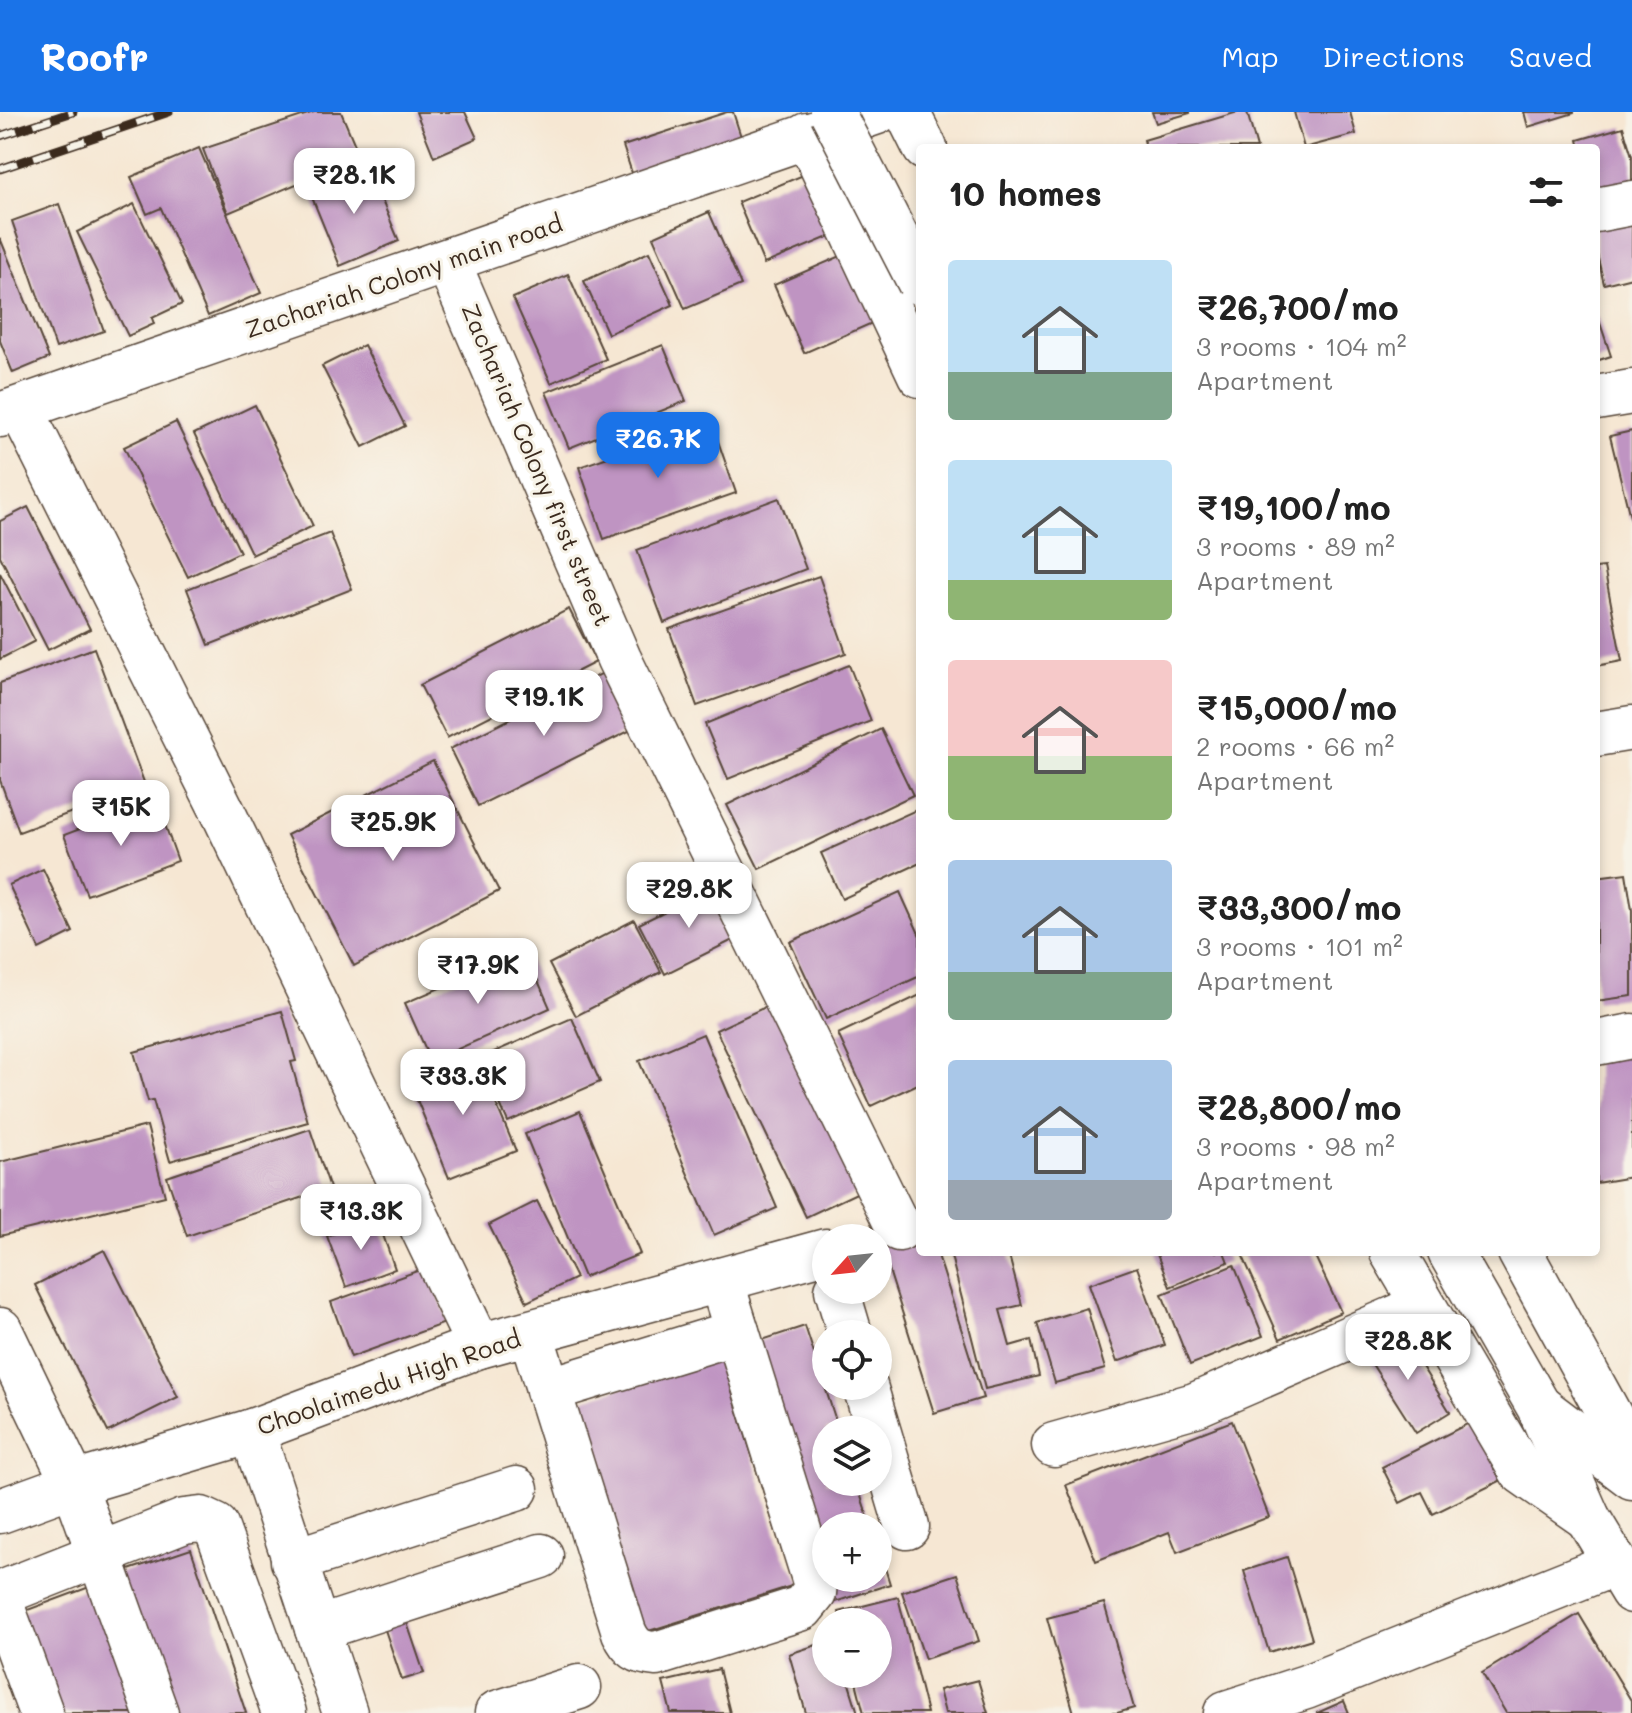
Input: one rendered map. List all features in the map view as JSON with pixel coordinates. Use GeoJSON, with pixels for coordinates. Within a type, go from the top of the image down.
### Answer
{"type":"FeatureCollection","features":[{"type":"Feature","properties":{"kind":"street","name":"Zachariah Colony main road"},"geometry":{"type":"LineString","coordinates":[[10,412],[448,262],[820,123],[877,112]]}},
{"type":"Feature","properties":{"kind":"street"},"geometry":{"type":"LineString","coordinates":[[907,112],[923,144]]}},
{"type":"Feature","properties":{"kind":"street"},"geometry":{"type":"LineString","coordinates":[[820,123],[916,277]]}},
{"type":"Feature","properties":{"kind":"street"},"geometry":{"type":"LineString","coordinates":[[820,123],[916,365]]}},
{"type":"Feature","properties":{"kind":"street"},"geometry":{"type":"LineString","coordinates":[[1600,209],[1632,203]]}},
{"type":"Feature","properties":{"kind":"street","name":"Zachariah Colony first street"},"geometry":{"type":"LineString","coordinates":[[448,262],[619,659],[896,1230]]}},
{"type":"Feature","properties":{"kind":"street"},"geometry":{"type":"LineString","coordinates":[[1600,397],[1632,392]]}},
{"type":"Feature","properties":{"kind":"street"},"geometry":{"type":"LineString","coordinates":[[10,412],[220,806],[479,1346]]}},
{"type":"Feature","properties":{"kind":"street"},"geometry":{"type":"LineString","coordinates":[[1600,733],[1632,728]]}},
{"type":"Feature","properties":{"kind":"street"},"geometry":{"type":"LineString","coordinates":[[1600,1042],[1632,1036]]}},
{"type":"Feature","properties":{"kind":"street","name":"Choolaimedu High Road"},"geometry":{"type":"LineString","coordinates":[[0,1511],[74,1484],[252,1431],[479,1346],[812,1256]]}},
{"type":"Feature","properties":{"kind":"street"},"geometry":{"type":"LineString","coordinates":[[1394,1256],[1522,1472],[1588,1518]]}},
{"type":"Feature","properties":{"kind":"street"},"geometry":{"type":"LineString","coordinates":[[1226,1713],[1623,1578],[1588,1518],[1532,1393],[1452,1256]]}},
{"type":"Feature","properties":{"kind":"street"},"geometry":{"type":"LineString","coordinates":[[1522,1256],[1632,1456]]}},
{"type":"Feature","properties":{"kind":"street"},"geometry":{"type":"LineString","coordinates":[[531,1334],[628,1643],[636,1651],[656,1654],[802,1608],[814,1593],[815,1582],[721,1280]]}},
{"type":"Feature","properties":{"kind":"street"},"geometry":{"type":"LineString","coordinates":[[1054,1445],[1195,1405],[1423,1306]]}},
{"type":"Feature","properties":{"kind":"street"},"geometry":{"type":"LineString","coordinates":[[0,1330],[74,1484],[156,1713]]}},
{"type":"Feature","properties":{"kind":"street"},"geometry":{"type":"LineString","coordinates":[[548,1390],[737,1332]]}},
{"type":"Feature","properties":{"kind":"street"},"geometry":{"type":"LineString","coordinates":[[1532,1393],[1632,1477]]}},
{"type":"Feature","properties":{"kind":"street"},"geometry":{"type":"LineString","coordinates":[[869,1400],[907,1527]]}},
{"type":"Feature","properties":{"kind":"street"},"geometry":{"type":"LineString","coordinates":[[252,1431],[345,1713]]}},
{"type":"Feature","properties":{"kind":"street"},"geometry":{"type":"LineString","coordinates":[[293,1561],[516,1489]]}},
{"type":"Feature","properties":{"kind":"street"},"geometry":{"type":"LineString","coordinates":[[41,1713],[3,1609],[3,1599],[9,1590],[184,1521],[201,1519],[216,1526],[284,1713]]}},
{"type":"Feature","properties":{"kind":"street"},"geometry":{"type":"LineString","coordinates":[[317,1629],[541,1556]]}},
{"type":"Feature","properties":{"kind":"street"},"geometry":{"type":"LineString","coordinates":[[497,1713],[579,1687]]}},
{"type":"Feature","properties":{"kind":"building"},"geometry":{"type":"Polygon","coordinates":[[[314,112],[341,112],[360,157],[228,213],[203,149],[314,112]]]}},
{"type":"Feature","properties":{"kind":"building"},"geometry":{"type":"Polygon","coordinates":[[[416,112],[465,112],[477,138],[434,157],[416,112]]]}},
{"type":"Feature","properties":{"kind":"building"},"geometry":{"type":"Polygon","coordinates":[[[733,112],[743,143],[634,179],[623,146],[733,112]]]}},
{"type":"Feature","properties":{"kind":"building"},"geometry":{"type":"Polygon","coordinates":[[[1152,112],[1190,112],[1190,113],[1156,123],[1152,112]]]}},
{"type":"Feature","properties":{"kind":"building"},"geometry":{"type":"Polygon","coordinates":[[[1247,112],[1256,144],[1145,144],[1144,140],[1247,112]]]}},
{"type":"Feature","properties":{"kind":"building"},"geometry":{"type":"Polygon","coordinates":[[[1294,112],[1350,112],[1356,134],[1319,144],[1303,144],[1294,112]]]}},
{"type":"Feature","properties":{"kind":"building"},"geometry":{"type":"Polygon","coordinates":[[[1524,112],[1574,112],[1574,113],[1528,127],[1524,112]]]}},
{"type":"Feature","properties":{"kind":"building"},"geometry":{"type":"Polygon","coordinates":[[[1623,127],[1632,156],[1632,183],[1600,193],[1600,144],[1579,144],[1578,140],[1623,127]]]}},
{"type":"Feature","properties":{"kind":"building"},"geometry":{"type":"Polygon","coordinates":[[[199,148],[261,293],[208,316],[161,208],[147,214],[131,177],[199,148]]]}},
{"type":"Feature","properties":{"kind":"building"},"geometry":{"type":"Polygon","coordinates":[[[367,165],[399,241],[340,266],[309,190],[367,165]]]}},
{"type":"Feature","properties":{"kind":"building"},"geometry":{"type":"Polygon","coordinates":[[[813,171],[838,233],[764,264],[738,202],[813,171]]]}},
{"type":"Feature","properties":{"kind":"building"},"geometry":{"type":"Polygon","coordinates":[[[59,204],[104,331],[56,348],[12,221],[59,204]]]}},
{"type":"Feature","properties":{"kind":"building"},"geometry":{"type":"Polygon","coordinates":[[[134,204],[182,304],[152,318],[154,324],[128,336],[77,232],[134,204]]]}},
{"type":"Feature","properties":{"kind":"building"},"geometry":{"type":"Polygon","coordinates":[[[1632,210],[1632,277],[1604,284],[1600,267],[1600,218],[1632,210]]]}},
{"type":"Feature","properties":{"kind":"building"},"geometry":{"type":"Polygon","coordinates":[[[709,212],[741,285],[685,309],[653,237],[709,212]]]}},
{"type":"Feature","properties":{"kind":"building"},"geometry":{"type":"Polygon","coordinates":[[[0,238],[49,358],[13,373],[0,341],[0,238]]]}},
{"type":"Feature","properties":{"kind":"building"},"geometry":{"type":"Polygon","coordinates":[[[649,252],[673,305],[608,334],[584,281],[649,252]]]}},
{"type":"Feature","properties":{"kind":"building"},"geometry":{"type":"Polygon","coordinates":[[[850,252],[879,320],[804,353],[774,285],[850,252]]]}},
{"type":"Feature","properties":{"kind":"building"},"geometry":{"type":"Polygon","coordinates":[[[568,274],[606,359],[551,383],[513,298],[568,274]]]}},
{"type":"Feature","properties":{"kind":"building"},"geometry":{"type":"Polygon","coordinates":[[[1600,323],[1611,356],[1600,360],[1600,323]]]}},
{"type":"Feature","properties":{"kind":"building"},"geometry":{"type":"Polygon","coordinates":[[[364,345],[405,426],[363,447],[322,366],[364,345]]]}},
{"type":"Feature","properties":{"kind":"building"},"geometry":{"type":"Polygon","coordinates":[[[663,345],[686,401],[569,448],[546,392],[663,345]]]}},
{"type":"Feature","properties":{"kind":"building"},"geometry":{"type":"Polygon","coordinates":[[[255,405],[313,526],[252,555],[194,434],[255,405]]]}},
{"type":"Feature","properties":{"kind":"building"},"geometry":{"type":"Polygon","coordinates":[[[711,421],[736,493],[604,539],[579,467],[711,421]]]}},
{"type":"Feature","properties":{"kind":"building"},"geometry":{"type":"Polygon","coordinates":[[[176,422],[240,552],[188,577],[124,447],[176,422]]]}},
{"type":"Feature","properties":{"kind":"building"},"geometry":{"type":"Polygon","coordinates":[[[1632,431],[1632,521],[1631,521],[1610,436],[1632,431]]]}},
{"type":"Feature","properties":{"kind":"building"},"geometry":{"type":"Polygon","coordinates":[[[779,498],[806,569],[664,623],[637,550],[779,498]]]}},
{"type":"Feature","properties":{"kind":"building"},"geometry":{"type":"Polygon","coordinates":[[[28,507],[90,629],[48,650],[0,556],[0,521],[28,507]]]}},
{"type":"Feature","properties":{"kind":"building"},"geometry":{"type":"Polygon","coordinates":[[[330,533],[352,589],[209,645],[187,589],[330,533]]]}},
{"type":"Feature","properties":{"kind":"building"},"geometry":{"type":"Polygon","coordinates":[[[1604,567],[1622,661],[1600,665],[1600,568],[1604,567]]]}},
{"type":"Feature","properties":{"kind":"building"},"geometry":{"type":"Polygon","coordinates":[[[0,573],[35,641],[0,659],[0,573]]]}},
{"type":"Feature","properties":{"kind":"building"},"geometry":{"type":"Polygon","coordinates":[[[819,576],[846,653],[697,706],[669,629],[819,576]]]}},
{"type":"Feature","properties":{"kind":"building"},"geometry":{"type":"Polygon","coordinates":[[[569,609],[596,662],[447,738],[420,685],[569,609]]]}},
{"type":"Feature","properties":{"kind":"building"},"geometry":{"type":"Polygon","coordinates":[[[94,648],[145,785],[19,832],[0,780],[0,683],[94,648]]]}},
{"type":"Feature","properties":{"kind":"building"},"geometry":{"type":"Polygon","coordinates":[[[849,665],[871,721],[728,779],[705,724],[849,665]]]}},
{"type":"Feature","properties":{"kind":"building"},"geometry":{"type":"Polygon","coordinates":[[[609,670],[637,727],[478,806],[450,749],[609,670]]]}},
{"type":"Feature","properties":{"kind":"building"},"geometry":{"type":"Polygon","coordinates":[[[881,729],[913,795],[759,869],[727,805],[881,729]]]}},
{"type":"Feature","properties":{"kind":"building"},"geometry":{"type":"Polygon","coordinates":[[[433,761],[499,891],[354,966],[287,835],[433,761]]]}},
{"type":"Feature","properties":{"kind":"building"},"geometry":{"type":"Polygon","coordinates":[[[156,800],[178,861],[87,895],[64,835],[156,800]]]}},
{"type":"Feature","properties":{"kind":"building"},"geometry":{"type":"Polygon","coordinates":[[[916,810],[916,865],[842,899],[821,853],[916,810]]]}},
{"type":"Feature","properties":{"kind":"building"},"geometry":{"type":"Polygon","coordinates":[[[43,869],[73,932],[39,949],[9,885],[43,869]]]}},
{"type":"Feature","properties":{"kind":"building"},"geometry":{"type":"Polygon","coordinates":[[[1626,873],[1632,910],[1632,996],[1600,1000],[1600,876],[1626,873]]]}},
{"type":"Feature","properties":{"kind":"building"},"geometry":{"type":"Polygon","coordinates":[[[714,887],[739,937],[665,974],[639,924],[714,887]]]}},
{"type":"Feature","properties":{"kind":"building"},"geometry":{"type":"Polygon","coordinates":[[[900,892],[916,927],[916,978],[826,1019],[790,942],[900,892]]]}},
{"type":"Feature","properties":{"kind":"building"},"geometry":{"type":"Polygon","coordinates":[[[634,920],[661,972],[576,1016],[549,964],[634,920]]]}},
{"type":"Feature","properties":{"kind":"building"},"geometry":{"type":"Polygon","coordinates":[[[525,951],[550,1008],[431,1061],[405,1003],[525,951]]]}},
{"type":"Feature","properties":{"kind":"building"},"geometry":{"type":"Polygon","coordinates":[[[916,997],[916,1085],[871,1106],[838,1034],[916,997]]]}},
{"type":"Feature","properties":{"kind":"building"},"geometry":{"type":"Polygon","coordinates":[[[774,1003],[863,1190],[806,1217],[716,1030],[774,1003]]]}},
{"type":"Feature","properties":{"kind":"building"},"geometry":{"type":"Polygon","coordinates":[[[282,1011],[296,1061],[291,1062],[308,1122],[170,1161],[153,1100],[148,1101],[134,1052],[282,1011]]]}},
{"type":"Feature","properties":{"kind":"building"},"geometry":{"type":"Polygon","coordinates":[[[572,1018],[600,1082],[508,1122],[480,1058],[572,1018]]]}},
{"type":"Feature","properties":{"kind":"building"},"geometry":{"type":"Polygon","coordinates":[[[703,1034],[777,1208],[714,1235],[639,1061],[703,1034]]]}},
{"type":"Feature","properties":{"kind":"building"},"geometry":{"type":"Polygon","coordinates":[[[1632,1043],[1632,1177],[1600,1182],[1600,1048],[1632,1043]]]}},
{"type":"Feature","properties":{"kind":"building"},"geometry":{"type":"Polygon","coordinates":[[[476,1056],[516,1151],[449,1178],[410,1083],[476,1056]]]}},
{"type":"Feature","properties":{"kind":"building"},"geometry":{"type":"Polygon","coordinates":[[[580,1111],[640,1254],[584,1277],[525,1134],[580,1111]]]}},
{"type":"Feature","properties":{"kind":"building"},"geometry":{"type":"Polygon","coordinates":[[[147,1126],[165,1196],[0,1236],[0,1162],[147,1126]]]}},
{"type":"Feature","properties":{"kind":"building"},"geometry":{"type":"Polygon","coordinates":[[[310,1129],[330,1188],[187,1236],[167,1177],[310,1129]]]}},
{"type":"Feature","properties":{"kind":"building"},"geometry":{"type":"Polygon","coordinates":[[[537,1201],[576,1278],[527,1302],[489,1225],[537,1201]]]}},
{"type":"Feature","properties":{"kind":"building"},"geometry":{"type":"Polygon","coordinates":[[[377,1218],[395,1269],[346,1287],[327,1236],[377,1218]]]}},
{"type":"Feature","properties":{"kind":"building"},"geometry":{"type":"Polygon","coordinates":[[[916,1234],[916,1256],[938,1256],[983,1398],[934,1413],[892,1280],[892,1242],[916,1234]]]}},
{"type":"Feature","properties":{"kind":"building"},"geometry":{"type":"Polygon","coordinates":[[[104,1250],[178,1397],[108,1432],[35,1285],[104,1250]]]}},
{"type":"Feature","properties":{"kind":"building"},"geometry":{"type":"Polygon","coordinates":[[[951,1256],[1009,1256],[1022,1305],[1000,1310],[1010,1346],[1031,1340],[1039,1376],[985,1389],[951,1256]]]}},
{"type":"Feature","properties":{"kind":"building"},"geometry":{"type":"Polygon","coordinates":[[[1158,1256],[1226,1256],[1228,1262],[1170,1287],[1158,1256]]]}},
{"type":"Feature","properties":{"kind":"building"},"geometry":{"type":"Polygon","coordinates":[[[1243,1256],[1315,1256],[1341,1312],[1280,1339],[1243,1256]]]}},
{"type":"Feature","properties":{"kind":"building"},"geometry":{"type":"Polygon","coordinates":[[[1234,1265],[1263,1336],[1190,1365],[1162,1294],[1234,1265]]]}},
{"type":"Feature","properties":{"kind":"building"},"geometry":{"type":"Polygon","coordinates":[[[428,1267],[448,1322],[351,1357],[331,1302],[428,1267]]]}},
{"type":"Feature","properties":{"kind":"building"},"geometry":{"type":"Polygon","coordinates":[[[1137,1267],[1165,1345],[1117,1362],[1089,1284],[1137,1267]]]}},
{"type":"Feature","properties":{"kind":"building"},"geometry":{"type":"Polygon","coordinates":[[[1087,1308],[1105,1369],[1055,1383],[1037,1323],[1087,1308]]]}},
{"type":"Feature","properties":{"kind":"building"},"geometry":{"type":"Polygon","coordinates":[[[805,1326],[812,1347],[812,1400],[829,1400],[834,1416],[812,1416],[812,1496],[861,1496],[866,1512],[812,1512],[812,1552],[744,1346],[805,1326]]]}},
{"type":"Feature","properties":{"kind":"building"},"geometry":{"type":"Polygon","coordinates":[[[1400,1331],[1450,1412],[1416,1433],[1365,1353],[1400,1331]]]}},
{"type":"Feature","properties":{"kind":"building"},"geometry":{"type":"Polygon","coordinates":[[[728,1354],[739,1387],[731,1389],[783,1554],[801,1583],[636,1635],[563,1406],[728,1354]]]}},
{"type":"Feature","properties":{"kind":"building"},"geometry":{"type":"Polygon","coordinates":[[[1483,1416],[1512,1475],[1433,1514],[1422,1492],[1400,1503],[1382,1467],[1483,1416]]]}},
{"type":"Feature","properties":{"kind":"building"},"geometry":{"type":"Polygon","coordinates":[[[1232,1421],[1269,1517],[1177,1552],[1169,1532],[1096,1561],[1066,1485],[1232,1421]]]}},
{"type":"Feature","properties":{"kind":"building"},"geometry":{"type":"Polygon","coordinates":[[[191,1549],[246,1713],[164,1713],[117,1574],[191,1549]]]}},
{"type":"Feature","properties":{"kind":"building"},"geometry":{"type":"Polygon","coordinates":[[[1287,1557],[1312,1639],[1269,1652],[1244,1571],[1287,1557]]]}},
{"type":"Feature","properties":{"kind":"building"},"geometry":{"type":"Polygon","coordinates":[[[957,1574],[979,1641],[925,1659],[902,1592],[957,1574]]]}},
{"type":"Feature","properties":{"kind":"building"},"geometry":{"type":"Polygon","coordinates":[[[92,1586],[140,1713],[51,1713],[14,1615],[92,1586]]]}},
{"type":"Feature","properties":{"kind":"building"},"geometry":{"type":"Polygon","coordinates":[[[825,1592],[866,1592],[829,1604],[825,1592]]]}},
{"type":"Feature","properties":{"kind":"building"},"geometry":{"type":"Polygon","coordinates":[[[898,1597],[927,1713],[864,1713],[858,1688],[892,1688],[892,1608],[855,1608],[898,1597]]]}},
{"type":"Feature","properties":{"kind":"building"},"geometry":{"type":"Polygon","coordinates":[[[1104,1603],[1134,1708],[1117,1713],[1074,1713],[1047,1618],[1104,1603]]]}},
{"type":"Feature","properties":{"kind":"building"},"geometry":{"type":"Polygon","coordinates":[[[404,1614],[424,1673],[402,1680],[382,1621],[404,1614]]]}},
{"type":"Feature","properties":{"kind":"building"},"geometry":{"type":"Polygon","coordinates":[[[1579,1614],[1632,1702],[1632,1713],[1506,1713],[1482,1673],[1579,1614]]]}},
{"type":"Feature","properties":{"kind":"building"},"geometry":{"type":"Polygon","coordinates":[[[812,1647],[812,1688],[850,1688],[858,1713],[806,1713],[789,1654],[812,1647]]]}},
{"type":"Feature","properties":{"kind":"building"},"geometry":{"type":"Polygon","coordinates":[[[719,1669],[730,1713],[671,1713],[663,1682],[719,1669]]]}},
{"type":"Feature","properties":{"kind":"building"},"geometry":{"type":"Polygon","coordinates":[[[978,1680],[988,1713],[945,1713],[939,1690],[978,1680]]]}},
{"type":"Feature","properties":{"kind":"building"},"geometry":{"type":"Polygon","coordinates":[[[1344,1701],[1349,1713],[1317,1713],[1344,1701]]]}},
{"type":"Feature","properties":{"kind":"railway"},"geometry":{"type":"LineString","coordinates":[[0,136],[73,112]]}},
{"type":"Feature","properties":{"kind":"railway"},"geometry":{"type":"LineString","coordinates":[[0,169],[169,112]]}}]}
